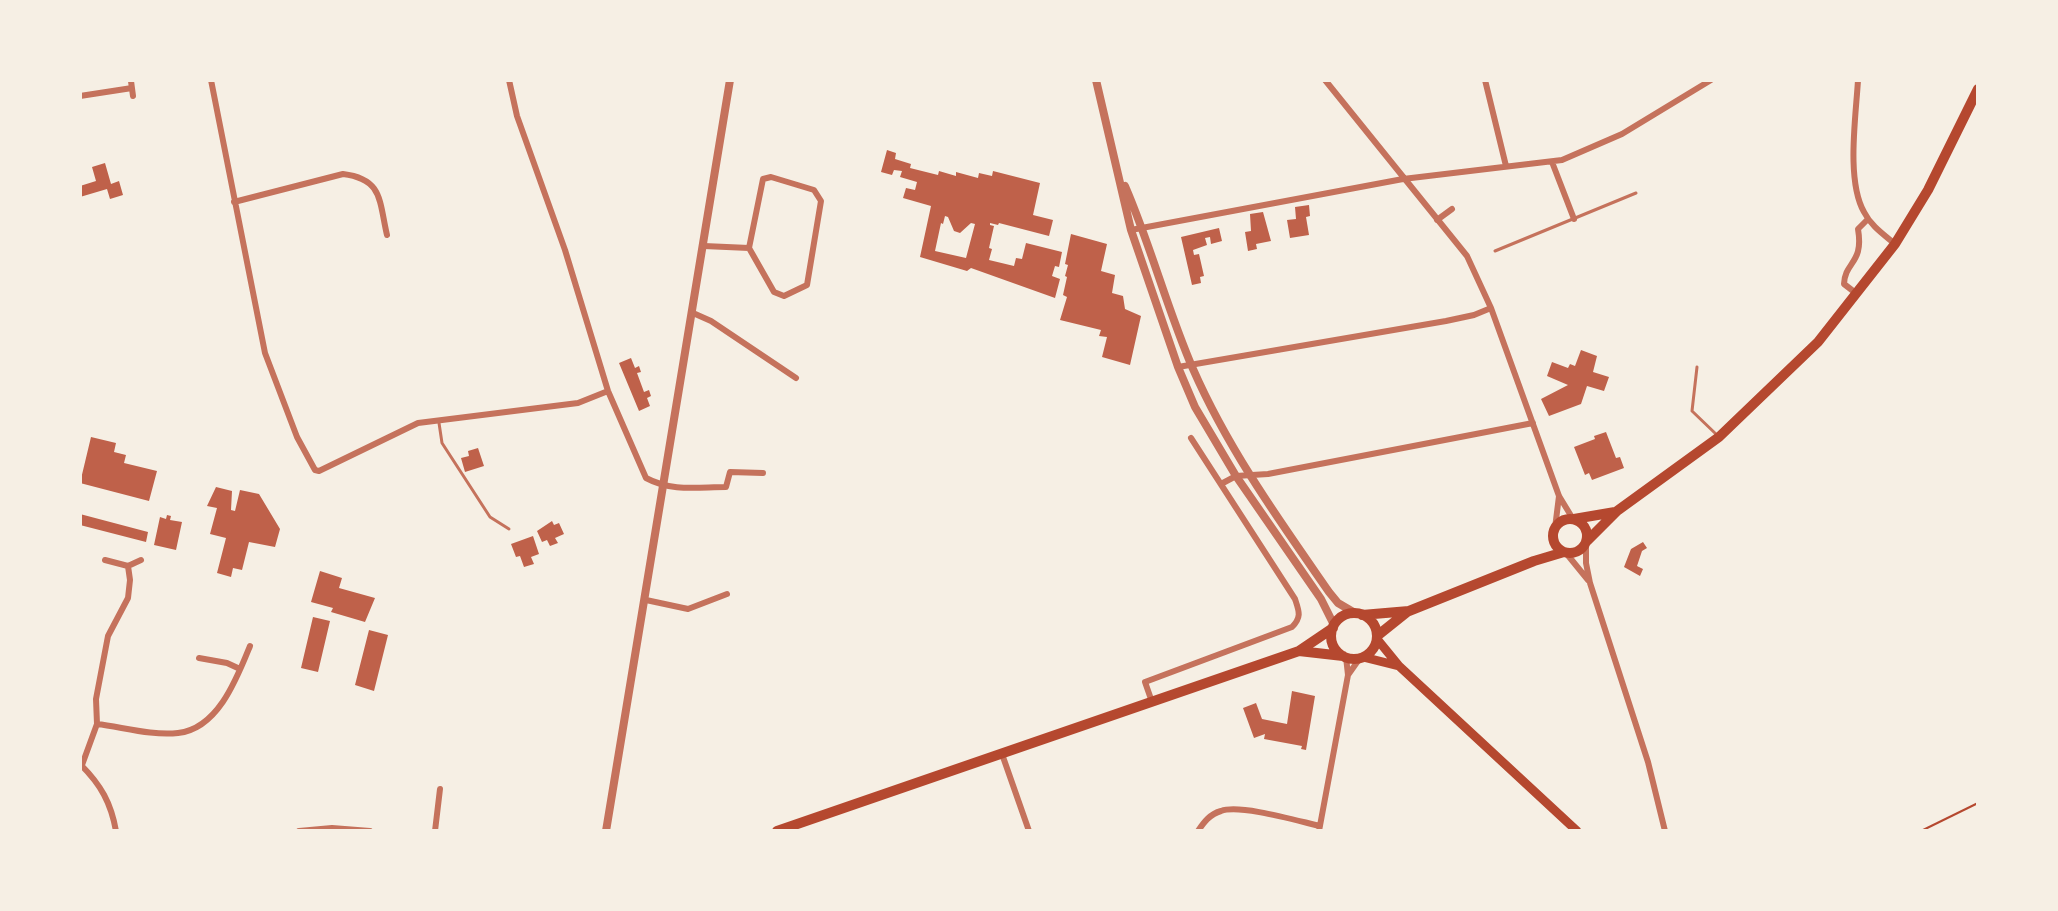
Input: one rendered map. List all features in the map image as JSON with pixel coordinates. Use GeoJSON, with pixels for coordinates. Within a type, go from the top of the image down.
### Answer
{"type":"FeatureCollection","features":[{"type":"Feature","properties":{"kind":"highway"},"geometry":{"type":"LineString","coordinates":[[1299,651],[1362,658],[1372,650],[1377,637],[1409,611],[1534,561],[1580,550],[1617,511],[1719,437],[1818,342],[1895,244],[1928,190],[1978,89]]}},
{"type":"Feature","properties":{"kind":"highway"},"geometry":{"type":"LineString","coordinates":[[1534,561],[1563,520],[1617,511]]}},
{"type":"Feature","properties":{"kind":"highway"},"geometry":{"type":"LineString","coordinates":[[1573,519],[1585,527],[1587,542]]}},
{"type":"Feature","properties":{"kind":"highway"},"geometry":{"type":"LineString","coordinates":[[1554,533],[1559,549],[1565,552]]}},
{"type":"Feature","properties":{"kind":"highway"},"geometry":{"type":"LineString","coordinates":[[777,831],[1299,651],[1345,615],[1409,611]]}},
{"type":"Feature","properties":{"kind":"highway"},"geometry":{"type":"LineString","coordinates":[[1358,614],[1374,624],[1377,637]]}},
{"type":"Feature","properties":{"kind":"highway"},"geometry":{"type":"LineString","coordinates":[[1333,626],[1331,639],[1335,649],[1344,657]]}},
{"type":"Feature","properties":{"kind":"main road"},"geometry":{"type":"LineString","coordinates":[[1377,637],[1399,666],[1577,831]]}},
{"type":"Feature","properties":{"kind":"main road"},"geometry":{"type":"LineString","coordinates":[[1362,658],[1399,666]]}},
{"type":"Feature","properties":{"kind":"street"},"geometry":{"type":"LineString","coordinates":[[211,80],[265,353],[291,424],[315,470],[319,471],[418,423],[578,403],[608,391]]}},
{"type":"Feature","properties":{"kind":"street"},"geometry":{"type":"LineString","coordinates":[[509,80],[517,116],[565,250],[608,391],[646,478],[665,486],[690,489],[726,487],[730,472],[763,473]]}},
{"type":"Feature","properties":{"kind":"street"},"geometry":{"type":"LineString","coordinates":[[608,831],[730,80]]}},
{"type":"Feature","properties":{"kind":"street"},"geometry":{"type":"LineString","coordinates":[[1096,80],[1131,230],[1195,407],[1236,476],[1321,599],[1333,626]]}},
{"type":"Feature","properties":{"kind":"street"},"geometry":{"type":"LineString","coordinates":[[1325,80],[1467,256],[1491,308],[1559,496],[1573,519]]}},
{"type":"Feature","properties":{"kind":"street"},"geometry":{"type":"LineString","coordinates":[[1485,80],[1506,166]]}},
{"type":"Feature","properties":{"kind":"street"},"geometry":{"type":"LineString","coordinates":[[1131,230],[1403,179],[1552,162],[1622,134],[1711,80]]}},
{"type":"Feature","properties":{"kind":"street"},"geometry":{"type":"LineString","coordinates":[[1858,80],[1856,182],[1862,210],[1895,244]]}},
{"type":"Feature","properties":{"kind":"street"},"geometry":{"type":"LineString","coordinates":[[80,96],[132,88]]}},
{"type":"Feature","properties":{"kind":"street"},"geometry":{"type":"LineString","coordinates":[[1552,162],[1574,219]]}},
{"type":"Feature","properties":{"kind":"street"},"geometry":{"type":"LineString","coordinates":[[1118,171],[1143,227],[1191,365],[1229,441],[1329,592],[1338,603],[1358,614]]}},
{"type":"Feature","properties":{"kind":"street"},"geometry":{"type":"LineString","coordinates":[[234,202],[343,174],[361,176],[371,182],[377,191],[387,235]]}},
{"type":"Feature","properties":{"kind":"street"},"geometry":{"type":"LineString","coordinates":[[771,177],[814,190],[821,201],[807,285],[784,296],[774,292],[749,248],[763,179],[771,177]]}},
{"type":"Feature","properties":{"kind":"street"},"geometry":{"type":"LineString","coordinates":[[1437,220],[1452,209]]}},
{"type":"Feature","properties":{"kind":"street"},"geometry":{"type":"LineString","coordinates":[[1857,294],[1844,284],[1844,276],[1858,257],[1861,239],[1858,229],[1868,219]]}},
{"type":"Feature","properties":{"kind":"street"},"geometry":{"type":"LineString","coordinates":[[373,224],[384,222]]}},
{"type":"Feature","properties":{"kind":"street"},"geometry":{"type":"LineString","coordinates":[[704,246],[749,248]]}},
{"type":"Feature","properties":{"kind":"street"},"geometry":{"type":"LineString","coordinates":[[1178,367],[1446,321],[1491,308]]}},
{"type":"Feature","properties":{"kind":"street"},"geometry":{"type":"LineString","coordinates":[[693,313],[711,321],[796,378]]}},
{"type":"Feature","properties":{"kind":"street"},"geometry":{"type":"LineString","coordinates":[[1221,484],[1236,476],[1268,474],[1533,423]]}},
{"type":"Feature","properties":{"kind":"street"},"geometry":{"type":"LineString","coordinates":[[1152,702],[1145,682],[1292,627],[1299,620],[1295,599],[1191,438]]}},
{"type":"Feature","properties":{"kind":"street"},"geometry":{"type":"LineString","coordinates":[[1554,533],[1559,496]]}},
{"type":"Feature","properties":{"kind":"street"},"geometry":{"type":"LineString","coordinates":[[1587,542],[1586,563],[1590,583],[1648,762],[1665,831]]}},
{"type":"Feature","properties":{"kind":"street"},"geometry":{"type":"LineString","coordinates":[[1565,552],[1590,583]]}},
{"type":"Feature","properties":{"kind":"street"},"geometry":{"type":"LineString","coordinates":[[105,560],[128,566],[141,560]]}},
{"type":"Feature","properties":{"kind":"street"},"geometry":{"type":"LineString","coordinates":[[116,831],[100,784],[81,765],[97,724],[96,699],[108,636],[128,598],[128,566]]}},
{"type":"Feature","properties":{"kind":"street"},"geometry":{"type":"LineString","coordinates":[[646,600],[688,609],[727,594]]}},
{"type":"Feature","properties":{"kind":"street"},"geometry":{"type":"LineString","coordinates":[[97,724],[176,734],[186,731],[214,712],[250,646]]}},
{"type":"Feature","properties":{"kind":"street"},"geometry":{"type":"LineString","coordinates":[[1198,831],[1205,820],[1222,810],[1240,809],[1320,828],[1348,675],[1344,657]]}},
{"type":"Feature","properties":{"kind":"street"},"geometry":{"type":"LineString","coordinates":[[199,658],[227,663],[240,669]]}},
{"type":"Feature","properties":{"kind":"street"},"geometry":{"type":"LineString","coordinates":[[1348,675],[1362,658]]}},
{"type":"Feature","properties":{"kind":"street"},"geometry":{"type":"LineString","coordinates":[[1002,754],[1029,831]]}},
{"type":"Feature","properties":{"kind":"street"},"geometry":{"type":"LineString","coordinates":[[435,831],[440,789]]}},
{"type":"Feature","properties":{"kind":"street"},"geometry":{"type":"LineString","coordinates":[[299,831],[332,828],[370,831]]}},
{"type":"Feature","properties":{"kind":"lane"},"geometry":{"type":"LineString","coordinates":[[1495,251],[1636,193]]}},
{"type":"Feature","properties":{"kind":"lane"},"geometry":{"type":"LineString","coordinates":[[1697,367],[1692,411],[1719,437]]}},
{"type":"Feature","properties":{"kind":"lane"},"geometry":{"type":"LineString","coordinates":[[438,419],[442,443],[463,477],[490,517],[509,529]]}},
{"type":"Feature","properties":{"kind":"path"},"geometry":{"type":"LineString","coordinates":[[1921,831],[1978,803]]}},
{"type":"Feature","properties":{"kind":"building"},"geometry":{"type":"Polygon","coordinates":[[[887,150],[896,153],[895,159],[911,164],[910,168],[938,175],[939,171],[956,176],[956,172],[978,178],[979,173],[992,176],[993,171],[1040,183],[1033,215],[1053,220],[1049,236],[990,223],[994,226],[989,260],[1014,266],[1016,258],[1022,259],[1026,243],[1062,252],[1059,267],[1055,266],[1052,276],[1060,279],[1055,298],[971,268],[967,271],[920,257],[931,206],[903,198],[906,188],[915,190],[917,182],[900,177],[902,171],[894,170],[892,175],[881,172],[887,150]],[[945,216],[941,223],[935,251],[966,258],[975,224],[971,223],[960,233],[954,231],[945,216]]]}},
{"type":"Feature","properties":{"kind":"building"},"geometry":{"type":"Polygon","coordinates":[[[105,163],[111,184],[119,181],[123,195],[110,199],[107,189],[80,197],[80,186],[96,181],[92,167],[105,163]]]}},
{"type":"Feature","properties":{"kind":"building"},"geometry":{"type":"Polygon","coordinates":[[[1309,205],[1310,216],[1306,217],[1309,235],[1290,238],[1287,220],[1296,219],[1295,207],[1309,205]]]}},
{"type":"Feature","properties":{"kind":"building"},"geometry":{"type":"Polygon","coordinates":[[[1263,212],[1271,241],[1256,244],[1257,249],[1248,251],[1245,232],[1251,231],[1250,214],[1263,212]]]}},
{"type":"Feature","properties":{"kind":"building"},"geometry":{"type":"Polygon","coordinates":[[[1219,228],[1222,241],[1211,244],[1210,237],[1205,238],[1207,245],[1193,250],[1194,255],[1199,254],[1204,276],[1200,277],[1201,283],[1192,285],[1181,237],[1219,228]]]}},
{"type":"Feature","properties":{"kind":"building"},"geometry":{"type":"Polygon","coordinates":[[[1071,234],[1107,244],[1101,271],[1115,275],[1112,293],[1123,296],[1125,309],[1141,316],[1130,365],[1102,357],[1107,337],[1099,336],[1101,330],[1060,320],[1067,297],[1063,295],[1071,234]]]}},
{"type":"Feature","properties":{"kind":"building"},"geometry":{"type":"Polygon","coordinates":[[[1581,350],[1597,356],[1593,372],[1609,377],[1604,391],[1587,386],[1581,404],[1549,416],[1541,399],[1568,385],[1547,376],[1552,362],[1568,368],[1570,364],[1575,366],[1581,350]]]}},
{"type":"Feature","properties":{"kind":"building"},"geometry":{"type":"Polygon","coordinates":[[[631,358],[635,368],[639,366],[641,372],[637,373],[644,392],[649,390],[651,396],[647,398],[650,406],[639,411],[619,363],[631,358]]]}},
{"type":"Feature","properties":{"kind":"building"},"geometry":{"type":"Polygon","coordinates":[[[1606,432],[1616,458],[1620,457],[1624,468],[1592,480],[1589,473],[1585,475],[1574,447],[1606,432]]]}},
{"type":"Feature","properties":{"kind":"building"},"geometry":{"type":"Polygon","coordinates":[[[91,437],[116,443],[114,452],[126,455],[124,463],[157,471],[149,501],[80,483],[91,437]]]}},
{"type":"Feature","properties":{"kind":"building"},"geometry":{"type":"Polygon","coordinates":[[[478,448],[484,466],[465,472],[461,458],[469,456],[468,451],[478,448]]]}},
{"type":"Feature","properties":{"kind":"building"},"geometry":{"type":"Polygon","coordinates":[[[216,487],[232,491],[231,510],[235,511],[240,490],[259,494],[280,529],[275,547],[249,542],[242,570],[233,568],[231,577],[217,573],[226,538],[210,534],[217,508],[207,506],[216,487]]]}},
{"type":"Feature","properties":{"kind":"building"},"geometry":{"type":"Polygon","coordinates":[[[80,514],[148,532],[146,542],[80,525],[80,514]]]}},
{"type":"Feature","properties":{"kind":"building"},"geometry":{"type":"Polygon","coordinates":[[[167,515],[171,516],[170,520],[182,522],[176,550],[154,545],[160,517],[166,519],[167,515]]]}},
{"type":"Feature","properties":{"kind":"building"},"geometry":{"type":"Polygon","coordinates":[[[552,521],[554,525],[559,523],[564,534],[555,538],[558,543],[550,546],[547,540],[542,542],[537,531],[552,521]]]}},
{"type":"Feature","properties":{"kind":"building"},"geometry":{"type":"Polygon","coordinates":[[[533,536],[539,554],[531,557],[534,564],[524,567],[511,544],[533,536]]]}},
{"type":"Feature","properties":{"kind":"building"},"geometry":{"type":"Polygon","coordinates":[[[1643,542],[1647,548],[1642,551],[1637,566],[1643,569],[1640,576],[1624,567],[1631,549],[1643,542]]]}},
{"type":"Feature","properties":{"kind":"building"},"geometry":{"type":"Polygon","coordinates":[[[320,571],[342,578],[339,588],[375,598],[365,622],[331,612],[333,608],[311,602],[320,571]]]}},
{"type":"Feature","properties":{"kind":"building"},"geometry":{"type":"Polygon","coordinates":[[[313,617],[330,621],[318,672],[301,668],[313,617]]]}},
{"type":"Feature","properties":{"kind":"building"},"geometry":{"type":"Polygon","coordinates":[[[369,630],[388,635],[374,691],[355,685],[369,630]]]}},
{"type":"Feature","properties":{"kind":"building"},"geometry":{"type":"Polygon","coordinates":[[[1292,691],[1315,696],[1306,750],[1301,749],[1302,746],[1264,739],[1265,734],[1254,738],[1243,708],[1256,703],[1262,719],[1287,724],[1292,691]]]}}]}
